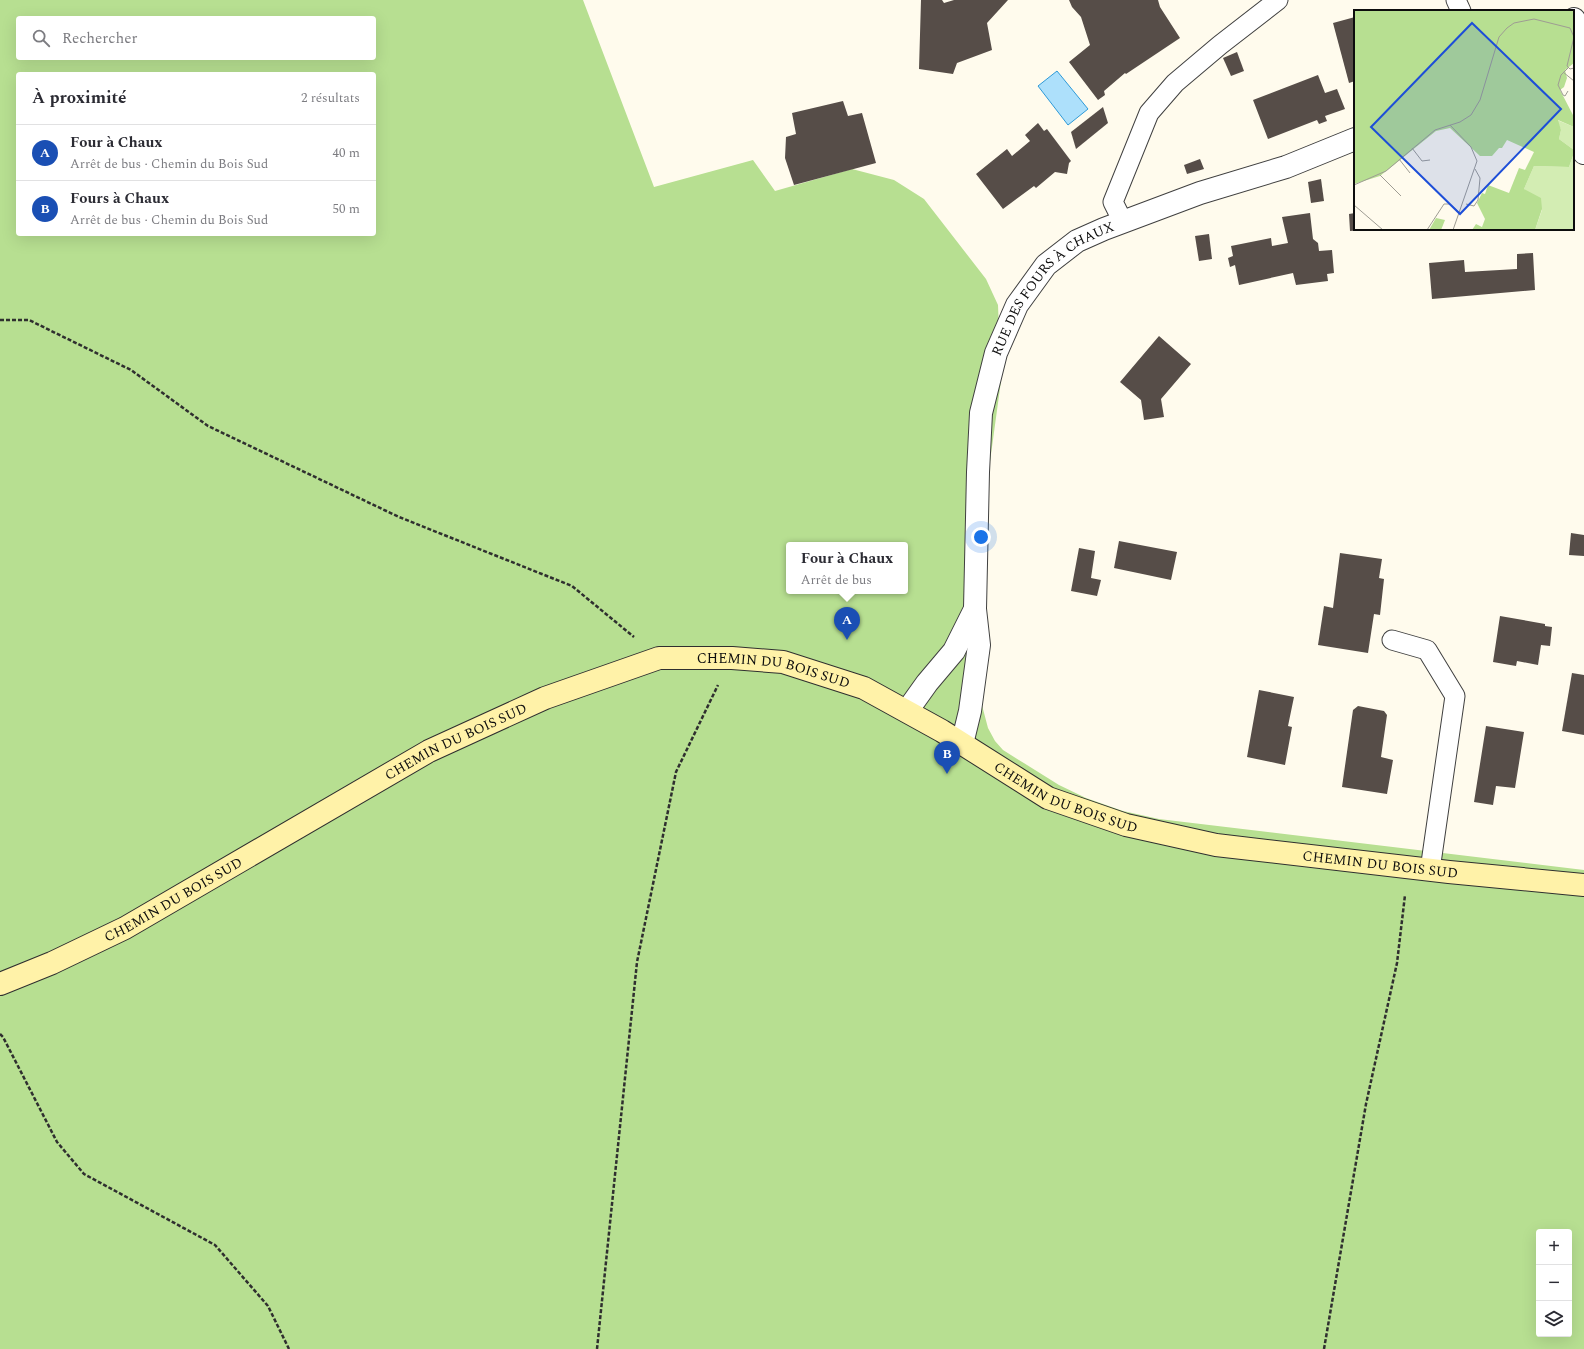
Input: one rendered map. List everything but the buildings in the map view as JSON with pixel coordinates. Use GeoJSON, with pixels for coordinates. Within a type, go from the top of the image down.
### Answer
{"type":"FeatureCollection","features":[{"type":"Feature","properties":{"kind":"street"},"geometry":{"type":"LineString","coordinates":[[1577,17],[1583,38],[1582,74],[1575,102],[1575,126],[1584,153]]}},
{"type":"Feature","properties":{"kind":"street","name":"RUE DES FOURS À CHAUX"},"geometry":{"type":"LineString","coordinates":[[962,744],[970,711],[979,645],[975,609],[981,413],[996,353],[1017,304],[1046,265],[1077,241],[1200,193],[1286,168],[1354,139]]}},
{"type":"Feature","properties":{"kind":"street"},"geometry":{"type":"LineString","coordinates":[[907,711],[927,683],[954,651],[975,609]]}},
{"type":"Feature","properties":{"kind":"street","name":"CHEMIN DU BOIS SUD"},"geometry":{"type":"LineString","coordinates":[[0,984],[52,963],[125,928],[429,751],[545,698],[659,658],[732,658],[783,662],[864,688],[907,711],[1048,798],[1126,825],[1216,845],[1430,870],[1584,885]]}},
{"type":"Feature","properties":{"kind":"lane"},"geometry":{"type":"LineString","coordinates":[[1123,222],[1113,202],[1149,113],[1175,84],[1220,45],[1278,0]]}},
{"type":"Feature","properties":{"kind":"lane"},"geometry":{"type":"LineString","coordinates":[[1456,0],[1460,10]]}},
{"type":"Feature","properties":{"kind":"lane"},"geometry":{"type":"LineString","coordinates":[[1392,640],[1427,650],[1456,696],[1430,870]]}},
{"type":"Feature","properties":{"kind":"path"},"geometry":{"type":"LineString","coordinates":[[0,320],[29,320],[131,370],[208,426],[399,517],[572,586],[659,658]]}},
{"type":"Feature","properties":{"kind":"path"},"geometry":{"type":"LineString","coordinates":[[598,1349],[637,962],[676,772],[732,658]]}},
{"type":"Feature","properties":{"kind":"path"},"geometry":{"type":"LineString","coordinates":[[1324,1349],[1366,1104],[1397,963],[1408,867]]}},
{"type":"Feature","properties":{"kind":"path"},"geometry":{"type":"LineString","coordinates":[[0,1034],[3,1037],[57,1142],[84,1174],[215,1245],[268,1306],[289,1349]]}},
{"type":"Feature","properties":{"kind":"green space"},"geometry":{"type":"Polygon","coordinates":[[[0,0],[583,0],[654,187],[753,160],[775,191],[852,169],[894,180],[924,199],[986,279],[998,305],[1001,381],[982,520],[979,694],[988,728],[995,741],[1003,750],[1059,785],[1086,798],[1123,811],[1159,819],[1584,870],[1584,1349],[0,1349],[0,0]]]}},
{"type":"Feature","properties":{"kind":"water"},"geometry":{"type":"Polygon","coordinates":[[[1057,71],[1088,109],[1068,125],[1038,86],[1057,71]]]}},
{"type":"Feature","properties":{"kind":"place","name":"Four à Chaux"},"geometry":{"type":"Point","coordinates":[847,640]}},
{"type":"Feature","properties":{"kind":"place","name":"Fours à Chaux"},"geometry":{"type":"Point","coordinates":[947,774]}}]}
